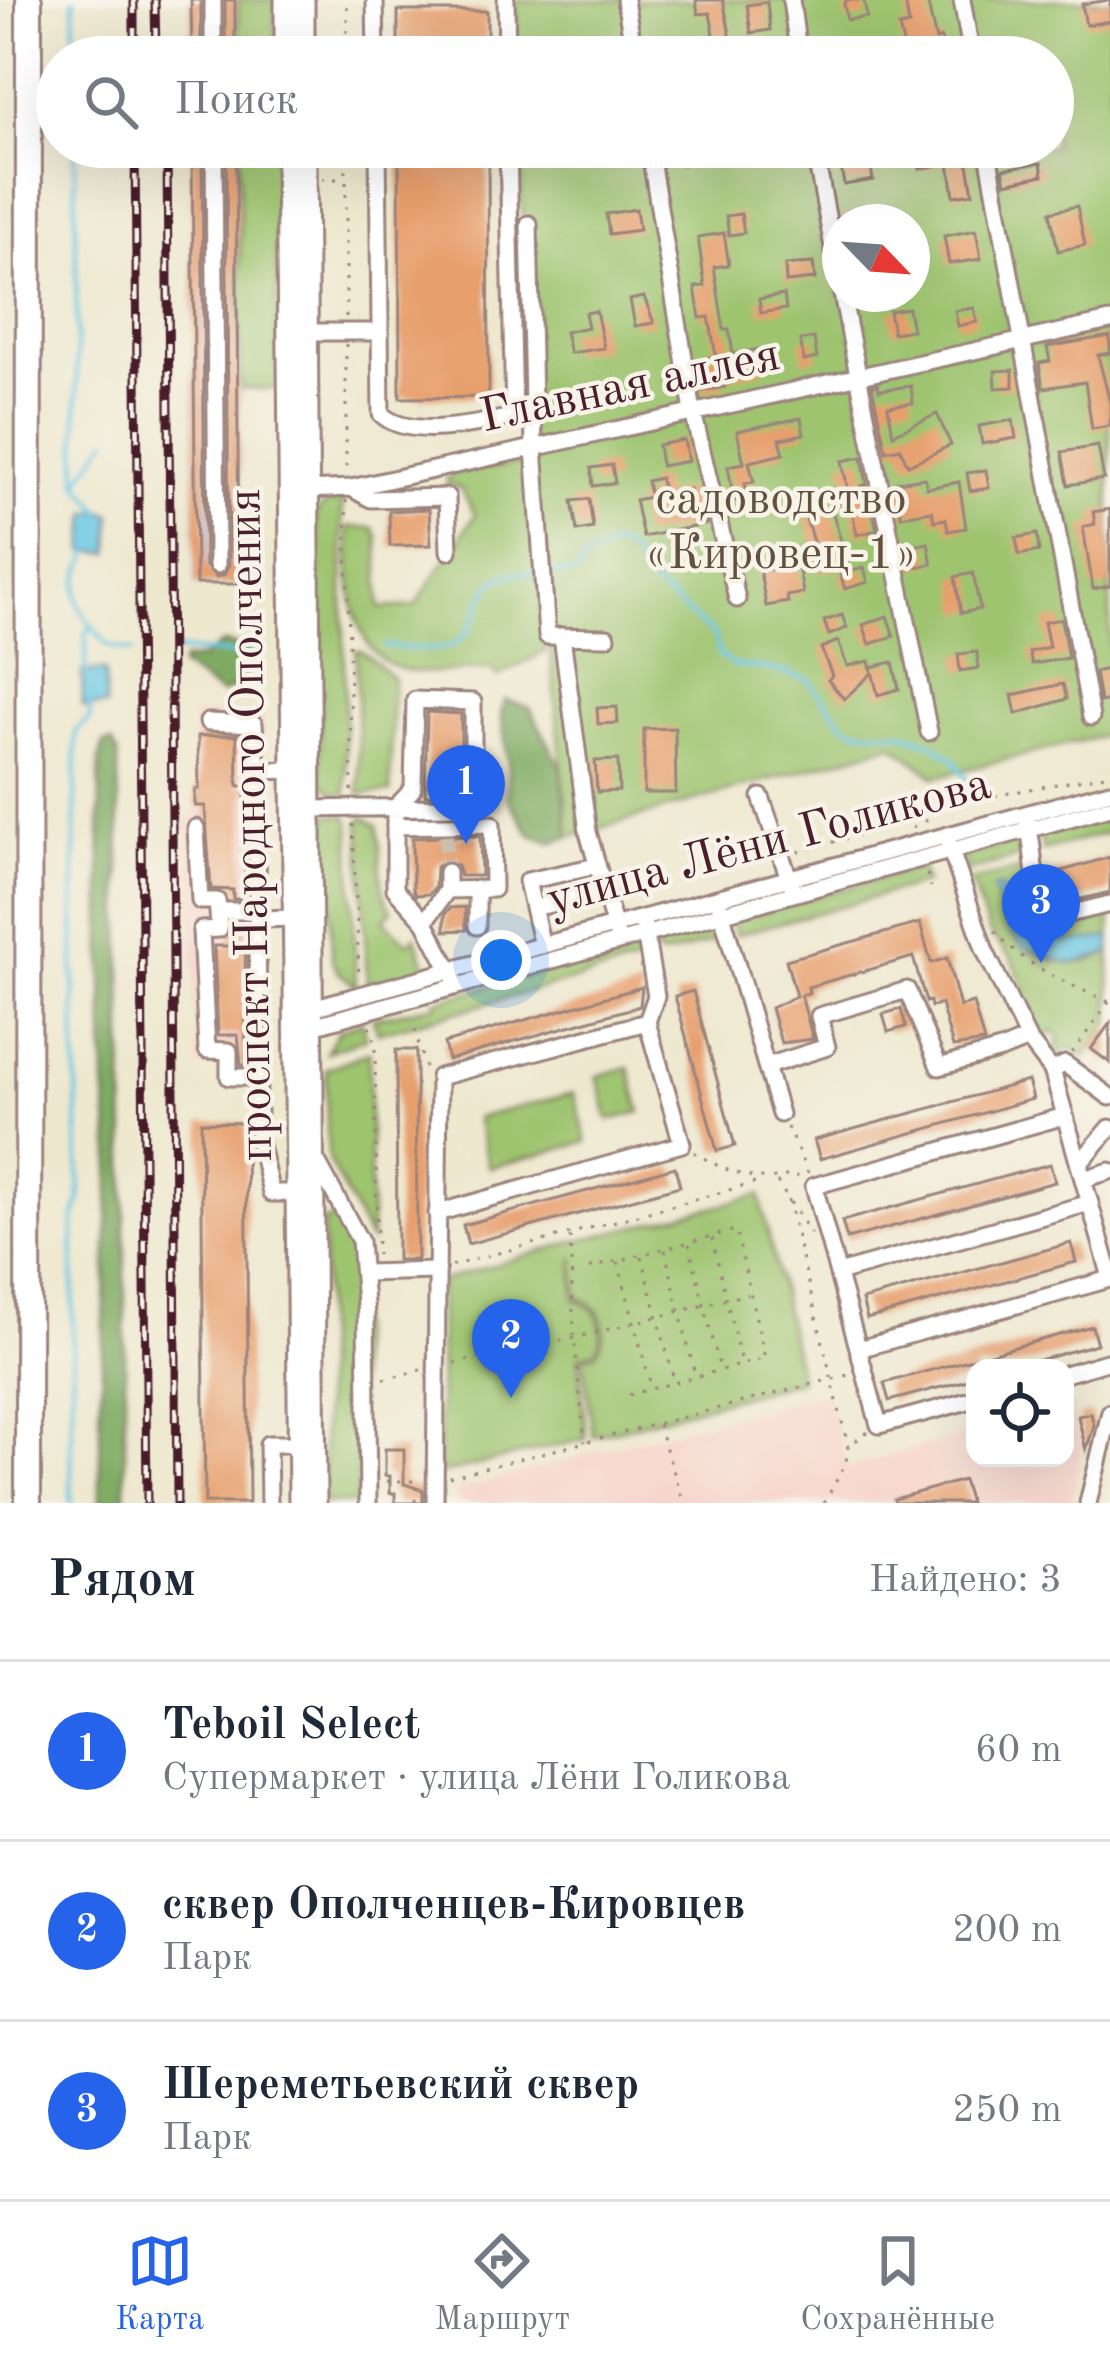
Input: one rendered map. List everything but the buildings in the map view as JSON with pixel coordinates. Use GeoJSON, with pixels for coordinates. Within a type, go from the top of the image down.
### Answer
{"type":"FeatureCollection","features":[{"type":"Feature","properties":{"kind":"highway"},"geometry":{"type":"LineString","coordinates":[[28,0],[28,1503]]}},
{"type":"Feature","properties":{"kind":"main road"},"geometry":{"type":"LineString","coordinates":[[286,0],[286,36]]}},
{"type":"Feature","properties":{"kind":"main road"},"geometry":{"type":"LineString","coordinates":[[303,0],[303,36]]}},
{"type":"Feature","properties":{"kind":"main road","name":"проспект Народного Ополчения"},"geometry":{"type":"LineString","coordinates":[[287,168],[295,918],[313,1154],[316,1503]]}},
{"type":"Feature","properties":{"kind":"main road","name":"проспект Народного Ополчения"},"geometry":{"type":"LineString","coordinates":[[300,1503],[297,1193],[309,809],[304,168]]}},
{"type":"Feature","properties":{"kind":"street"},"geometry":{"type":"LineString","coordinates":[[213,0],[213,36]]}},
{"type":"Feature","properties":{"kind":"street"},"geometry":{"type":"LineString","coordinates":[[375,0],[376,36]]}},
{"type":"Feature","properties":{"kind":"street"},"geometry":{"type":"LineString","coordinates":[[506,0],[507,36]]}},
{"type":"Feature","properties":{"kind":"street"},"geometry":{"type":"LineString","coordinates":[[625,0],[631,36]]}},
{"type":"Feature","properties":{"kind":"street"},"geometry":{"type":"LineString","coordinates":[[790,0],[796,36]]}},
{"type":"Feature","properties":{"kind":"street"},"geometry":{"type":"LineString","coordinates":[[962,0],[968,36]]}},
{"type":"Feature","properties":{"kind":"street"},"geometry":{"type":"LineString","coordinates":[[214,168],[217,565]]}},
{"type":"Feature","properties":{"kind":"street"},"geometry":{"type":"LineString","coordinates":[[377,168],[381,414],[392,424],[445,428],[514,417],[508,168]]}},
{"type":"Feature","properties":{"kind":"street"},"geometry":{"type":"LineString","coordinates":[[652,168],[693,412],[737,599]]}},
{"type":"Feature","properties":{"kind":"street"},"geometry":{"type":"LineString","coordinates":[[818,168],[825,204]]}},
{"type":"Feature","properties":{"kind":"street"},"geometry":{"type":"LineString","coordinates":[[991,168],[1091,717]]}},
{"type":"Feature","properties":{"kind":"street"},"geometry":{"type":"LineString","coordinates":[[529,224],[534,447],[547,636],[607,637]]}},
{"type":"Feature","properties":{"kind":"street"},"geometry":{"type":"LineString","coordinates":[[845,312],[929,732]]}},
{"type":"Feature","properties":{"kind":"street","name":"Главная аллея"},"geometry":{"type":"LineString","coordinates":[[306,490],[349,488],[1110,321]]}},
{"type":"Feature","properties":{"kind":"street"},"geometry":{"type":"LineString","coordinates":[[305,332],[380,332]]}},
{"type":"Feature","properties":{"kind":"street"},"geometry":{"type":"LineString","coordinates":[[349,488],[371,499],[447,497],[449,551]]}},
{"type":"Feature","properties":{"kind":"street"},"geometry":{"type":"LineString","coordinates":[[562,636],[584,812],[616,933]]}},
{"type":"Feature","properties":{"kind":"street"},"geometry":{"type":"LineString","coordinates":[[309,809],[352,808],[395,808],[473,807],[473,702],[415,700],[413,789],[395,808],[395,889],[425,922],[454,979]]}},
{"type":"Feature","properties":{"kind":"street"},"geometry":{"type":"LineString","coordinates":[[208,722],[254,724],[258,1136],[271,1193],[297,1193]]}},
{"type":"Feature","properties":{"kind":"street"},"geometry":{"type":"LineString","coordinates":[[257,771],[293,770]]}},
{"type":"Feature","properties":{"kind":"street","name":"улица Лёни Голикова"},"geometry":{"type":"LineString","coordinates":[[306,1018],[1028,821],[1110,791]]}},
{"type":"Feature","properties":{"kind":"street"},"geometry":{"type":"LineString","coordinates":[[761,796],[792,886]]}},
{"type":"Feature","properties":{"kind":"street","name":"улица Лёни Голикова"},"geometry":{"type":"LineString","coordinates":[[1028,821],[1110,806]]}},
{"type":"Feature","properties":{"kind":"street"},"geometry":{"type":"LineString","coordinates":[[1028,821],[1036,852],[1033,868],[1046,909],[1065,915],[1110,904]]}},
{"type":"Feature","properties":{"kind":"street"},"geometry":{"type":"LineString","coordinates":[[395,826],[446,831],[492,824],[494,889],[447,881],[425,922]]}},
{"type":"Feature","properties":{"kind":"street"},"geometry":{"type":"LineString","coordinates":[[196,828],[200,901],[217,901],[219,929],[201,930],[207,1050],[229,1051],[229,1077],[257,1077]]}},
{"type":"Feature","properties":{"kind":"street"},"geometry":{"type":"LineString","coordinates":[[859,1349],[1110,1277],[1052,1070],[1028,1039],[985,951],[948,843]]}},
{"type":"Feature","properties":{"kind":"street"},"geometry":{"type":"LineString","coordinates":[[542,946],[527,881],[587,868]]}},
{"type":"Feature","properties":{"kind":"street"},"geometry":{"type":"LineString","coordinates":[[477,889],[477,926]]}},
{"type":"Feature","properties":{"kind":"street"},"geometry":{"type":"LineString","coordinates":[[533,908],[592,895]]}},
{"type":"Feature","properties":{"kind":"street"},"geometry":{"type":"LineString","coordinates":[[720,906],[783,1120]]}},
{"type":"Feature","properties":{"kind":"street"},"geometry":{"type":"LineString","coordinates":[[218,911],[295,918]]}},
{"type":"Feature","properties":{"kind":"street"},"geometry":{"type":"LineString","coordinates":[[437,1213],[682,1144],[647,1022],[656,996],[644,926]]}},
{"type":"Feature","properties":{"kind":"street","name":"улица Лёни Голикова"},"geometry":{"type":"LineString","coordinates":[[454,979],[542,946],[616,933]]}},
{"type":"Feature","properties":{"kind":"street"},"geometry":{"type":"LineString","coordinates":[[766,1066],[827,1047],[819,1016],[907,990],[939,1067],[1028,1039]]}},
{"type":"Feature","properties":{"kind":"street"},"geometry":{"type":"LineString","coordinates":[[435,1503],[439,1077],[647,1022]]}},
{"type":"Feature","properties":{"kind":"street"},"geometry":{"type":"LineString","coordinates":[[1052,1070],[1064,1064],[1110,1097]]}},
{"type":"Feature","properties":{"kind":"street"},"geometry":{"type":"LineString","coordinates":[[966,1401],[879,1425],[811,1179],[1065,1116]]}},
{"type":"Feature","properties":{"kind":"street"},"geometry":{"type":"LineString","coordinates":[[1081,1171],[1110,1128]]}},
{"type":"Feature","properties":{"kind":"street"},"geometry":{"type":"LineString","coordinates":[[313,1154],[360,1241],[365,1273],[368,1503]]}},
{"type":"Feature","properties":{"kind":"street"},"geometry":{"type":"LineString","coordinates":[[1081,1171],[1110,1171]]}},
{"type":"Feature","properties":{"kind":"street"},"geometry":{"type":"LineString","coordinates":[[838,1273],[1090,1203]]}},
{"type":"Feature","properties":{"kind":"street"},"geometry":{"type":"LineString","coordinates":[[365,1273],[435,1270]]}},
{"type":"Feature","properties":{"kind":"street"},"geometry":{"type":"LineString","coordinates":[[1074,1371],[1110,1361]]}},
{"type":"Feature","properties":{"kind":"street"},"geometry":{"type":"LineString","coordinates":[[1088,1503],[1103,1470],[1110,1412]]}},
{"type":"Feature","properties":{"kind":"street"},"geometry":{"type":"LineString","coordinates":[[269,1503],[268,1444],[299,1444]]}},
{"type":"Feature","properties":{"kind":"path"},"geometry":{"type":"LineString","coordinates":[[346,36],[347,0]]}},
{"type":"Feature","properties":{"kind":"path"},"geometry":{"type":"LineString","coordinates":[[346,168],[352,808],[359,985]]}},
{"type":"Feature","properties":{"kind":"path"},"geometry":{"type":"LineString","coordinates":[[314,179],[346,179]]}},
{"type":"Feature","properties":{"kind":"path"},"geometry":{"type":"LineString","coordinates":[[924,809],[929,826],[915,833],[908,811],[923,806],[1110,774]]}},
{"type":"Feature","properties":{"kind":"path"},"geometry":{"type":"LineString","coordinates":[[786,856],[911,820]]}},
{"type":"Feature","properties":{"kind":"path"},"geometry":{"type":"LineString","coordinates":[[925,866],[931,887]]}},
{"type":"Feature","properties":{"kind":"path"},"geometry":{"type":"LineString","coordinates":[[990,926],[1013,952],[1110,1002],[1070,1056]]}},
{"type":"Feature","properties":{"kind":"path"},"geometry":{"type":"LineString","coordinates":[[415,1030],[422,1066],[439,1077]]}},
{"type":"Feature","properties":{"kind":"path"},"geometry":{"type":"LineString","coordinates":[[783,1120],[811,1179]]}},
{"type":"Feature","properties":{"kind":"path"},"geometry":{"type":"LineString","coordinates":[[682,1144],[715,1165],[762,1180]]}},
{"type":"Feature","properties":{"kind":"path"},"geometry":{"type":"LineString","coordinates":[[435,1270],[762,1180],[793,1174],[811,1179]]}},
{"type":"Feature","properties":{"kind":"path"},"geometry":{"type":"LineString","coordinates":[[776,1180],[813,1236]]}},
{"type":"Feature","properties":{"kind":"path"},"geometry":{"type":"LineString","coordinates":[[788,1200],[848,1446],[846,1463],[824,1503]]}},
{"type":"Feature","properties":{"kind":"path"},"geometry":{"type":"LineString","coordinates":[[590,1268],[736,1230],[765,1358],[625,1396]]}},
{"type":"Feature","properties":{"kind":"path"},"geometry":{"type":"LineString","coordinates":[[570,1233],[574,1338],[586,1444]]}},
{"type":"Feature","properties":{"kind":"path"},"geometry":{"type":"LineString","coordinates":[[711,1236],[741,1364]]}},
{"type":"Feature","properties":{"kind":"path"},"geometry":{"type":"LineString","coordinates":[[689,1242],[720,1370]]}},
{"type":"Feature","properties":{"kind":"path"},"geometry":{"type":"LineString","coordinates":[[665,1248],[696,1377]]}},
{"type":"Feature","properties":{"kind":"path"},"geometry":{"type":"LineString","coordinates":[[641,1254],[674,1383]]}},
{"type":"Feature","properties":{"kind":"path"},"geometry":{"type":"LineString","coordinates":[[617,1261],[651,1389]]}},
{"type":"Feature","properties":{"kind":"path"},"geometry":{"type":"LineString","coordinates":[[378,1381],[750,1293]]}},
{"type":"Feature","properties":{"kind":"path"},"geometry":{"type":"LineString","coordinates":[[438,1480],[862,1371]]}},
{"type":"Feature","properties":{"kind":"path"},"geometry":{"type":"LineString","coordinates":[[658,1425],[684,1503]]}},
{"type":"Feature","properties":{"kind":"path"},"geometry":{"type":"LineString","coordinates":[[848,1446],[879,1425]]}},
{"type":"Feature","properties":{"kind":"path"},"geometry":{"type":"LineString","coordinates":[[378,1481],[416,1481],[416,1503]]}},
{"type":"Feature","properties":{"kind":"shaded area"},"geometry":{"type":"Polygon","coordinates":[[[190,0],[238,0],[239,36],[190,36],[190,0]]]}},
{"type":"Feature","properties":{"kind":"shaded area"},"geometry":{"type":"Polygon","coordinates":[[[191,168],[239,168],[242,586],[194,586],[191,168]]]}},
{"type":"Feature","properties":{"kind":"shaded area"},"geometry":{"type":"Polygon","coordinates":[[[263,713],[269,1082],[220,1084],[219,1066],[198,1066],[187,817],[196,816],[193,716],[263,713]]]}},
{"type":"Feature","properties":{"kind":"shaded area"},"geometry":{"type":"Polygon","coordinates":[[[826,1393],[847,1468],[966,1434],[966,1467],[1074,1467],[1074,1416],[1082,1451],[1071,1503],[457,1503],[457,1491],[826,1393]]]}},
{"type":"Feature","properties":{"kind":"green space"},"geometry":{"type":"Polygon","coordinates":[[[238,0],[275,0],[275,36],[239,36],[238,0]]]}},
{"type":"Feature","properties":{"kind":"green space","name":"садоводство «Кировец-1»"},"geometry":{"type":"Polygon","coordinates":[[[515,0],[1110,0],[1110,734],[935,777],[893,744],[569,837],[529,435],[521,168],[1074,168],[1074,36],[516,36],[515,0]]]}},
{"type":"Feature","properties":{"kind":"green space"},"geometry":{"type":"Polygon","coordinates":[[[239,168],[276,168],[278,389],[241,389],[239,168]]]}},
{"type":"Feature","properties":{"kind":"green space"},"geometry":{"type":"Polygon","coordinates":[[[520,463],[530,477],[545,652],[497,677],[492,669],[417,672],[393,666],[364,638],[357,618],[348,527],[374,528],[378,536],[380,608],[415,606],[475,515],[461,489],[447,483],[447,478],[457,472],[520,463]]]}},
{"type":"Feature","properties":{"kind":"green space"},"geometry":{"type":"Polygon","coordinates":[[[342,502],[346,794],[335,794],[321,781],[316,513],[327,503],[342,502]]]}},
{"type":"Feature","properties":{"kind":"green space"},"geometry":{"type":"Polygon","coordinates":[[[223,643],[248,649],[253,661],[238,685],[221,694],[181,667],[183,661],[201,659],[223,643]]]}},
{"type":"Feature","properties":{"kind":"green space"},"geometry":{"type":"Polygon","coordinates":[[[356,650],[393,678],[390,792],[359,794],[356,650]]]}},
{"type":"Feature","properties":{"kind":"green space"},"geometry":{"type":"Polygon","coordinates":[[[505,700],[530,708],[561,767],[569,837],[552,843],[531,835],[507,798],[501,712],[505,700]]]}},
{"type":"Feature","properties":{"kind":"green space"},"geometry":{"type":"Polygon","coordinates":[[[112,742],[118,754],[125,1137],[125,1503],[100,1503],[111,1153],[105,1085],[99,760],[104,743],[112,742]]]}},
{"type":"Feature","properties":{"kind":"green space"},"geometry":{"type":"Polygon","coordinates":[[[329,815],[346,815],[350,821],[356,986],[338,972],[332,960],[328,845],[321,833],[329,815]]]}},
{"type":"Feature","properties":{"kind":"green space"},"geometry":{"type":"Polygon","coordinates":[[[1110,816],[1110,832],[1043,851],[1039,835],[1110,816]]]}},
{"type":"Feature","properties":{"kind":"green space"},"geometry":{"type":"Polygon","coordinates":[[[364,817],[377,825],[381,879],[392,910],[384,920],[408,943],[415,936],[427,967],[425,972],[370,986],[360,821],[364,817]]]}},
{"type":"Feature","properties":{"kind":"green space"},"geometry":{"type":"Polygon","coordinates":[[[1026,839],[1030,854],[967,872],[963,856],[1026,839]]]}},
{"type":"Feature","properties":{"kind":"green space"},"geometry":{"type":"Polygon","coordinates":[[[921,867],[926,883],[736,935],[731,920],[921,867]]]}},
{"type":"Feature","properties":{"kind":"green space"},"geometry":{"type":"Polygon","coordinates":[[[1028,868],[1040,902],[1053,920],[1074,923],[1110,915],[1110,937],[1057,938],[1032,926],[993,889],[1008,930],[1023,947],[1055,961],[1085,962],[1110,953],[1110,1023],[1085,1057],[1069,1047],[1053,1059],[1049,1050],[1061,1042],[1054,1031],[1042,1038],[1013,960],[990,934],[970,881],[1028,868]]]}},
{"type":"Feature","properties":{"kind":"green space"},"geometry":{"type":"Polygon","coordinates":[[[718,923],[718,940],[664,956],[656,953],[653,941],[718,923]]]}},
{"type":"Feature","properties":{"kind":"green space"},"geometry":{"type":"Polygon","coordinates":[[[642,944],[639,963],[377,1033],[373,1018],[436,1005],[435,1001],[642,944]]]}},
{"type":"Feature","properties":{"kind":"green space"},"geometry":{"type":"Polygon","coordinates":[[[362,1021],[366,1038],[327,1052],[338,1031],[362,1021]]]}},
{"type":"Feature","properties":{"kind":"green space"},"geometry":{"type":"Polygon","coordinates":[[[369,1052],[371,1243],[328,1159],[326,1069],[369,1052]]]}},
{"type":"Feature","properties":{"kind":"green space"},"geometry":{"type":"Polygon","coordinates":[[[629,1067],[641,1112],[609,1120],[597,1076],[629,1067]]]}},
{"type":"Feature","properties":{"kind":"green space"},"geometry":{"type":"Polygon","coordinates":[[[574,1093],[587,1142],[489,1168],[476,1118],[574,1093]]]}},
{"type":"Feature","properties":{"kind":"green space"},"geometry":{"type":"Polygon","coordinates":[[[760,1195],[800,1380],[593,1436],[583,1357],[596,1353],[604,1328],[594,1307],[578,1297],[574,1257],[574,1299],[595,1313],[601,1326],[596,1351],[579,1357],[586,1439],[439,1474],[440,1281],[760,1195]]]}},
{"type":"Feature","properties":{"kind":"green space"},"geometry":{"type":"Polygon","coordinates":[[[335,1217],[348,1234],[356,1270],[357,1503],[323,1503],[323,1222],[335,1217]]]}},
{"type":"Feature","properties":{"kind":"water"},"geometry":{"type":"Polygon","coordinates":[[[88,513],[112,514],[110,553],[85,551],[88,513]]]}},
{"type":"Feature","properties":{"kind":"water"},"geometry":{"type":"Polygon","coordinates":[[[105,671],[106,706],[83,707],[82,672],[105,671]]]}},
{"type":"Feature","properties":{"kind":"water"},"geometry":{"type":"Polygon","coordinates":[[[998,886],[1044,934],[1070,941],[1110,937],[1110,953],[1071,964],[1023,947],[1008,930],[993,889],[998,886]]]}},
{"type":"Feature","properties":{"kind":"waterway"},"geometry":{"type":"LineString","coordinates":[[74,0],[75,36]]}},
{"type":"Feature","properties":{"kind":"waterway"},"geometry":{"type":"LineString","coordinates":[[75,168],[78,483],[101,511]]}},
{"type":"Feature","properties":{"kind":"waterway"},"geometry":{"type":"LineString","coordinates":[[78,483],[108,439]]}},
{"type":"Feature","properties":{"kind":"waterway"},"geometry":{"type":"LineString","coordinates":[[551,573],[576,574],[586,559],[615,545],[630,552],[647,580],[714,635],[719,655],[735,666],[807,679],[845,725],[899,732],[930,742],[954,759],[969,783]]}},
{"type":"Feature","properties":{"kind":"waterway"},"geometry":{"type":"LineString","coordinates":[[90,552],[78,581],[82,612],[108,646],[132,652]]}},
{"type":"Feature","properties":{"kind":"waterway"},"geometry":{"type":"LineString","coordinates":[[384,646],[450,646],[468,631],[497,580],[510,574],[536,573]]}},
{"type":"Feature","properties":{"kind":"waterway"},"geometry":{"type":"LineString","coordinates":[[86,672],[86,633],[92,626]]}},
{"type":"Feature","properties":{"kind":"waterway"},"geometry":{"type":"LineString","coordinates":[[176,651],[258,655]]}},
{"type":"Feature","properties":{"kind":"waterway"},"geometry":{"type":"LineString","coordinates":[[71,1503],[74,1219],[80,1200],[74,972],[76,731],[90,718],[90,707]]}},
{"type":"Feature","properties":{"kind":"tunnel"},"geometry":{"type":"LineString","coordinates":[[446,836],[447,872]]}},
{"type":"Feature","properties":{"kind":"railway"},"geometry":{"type":"LineString","coordinates":[[134,0],[134,36]]}},
{"type":"Feature","properties":{"kind":"railway"},"geometry":{"type":"LineString","coordinates":[[155,0],[156,36]]}},
{"type":"Feature","properties":{"kind":"railway"},"geometry":{"type":"LineString","coordinates":[[135,168],[147,1503]]}},
{"type":"Feature","properties":{"kind":"railway"},"geometry":{"type":"LineString","coordinates":[[167,168],[177,1503]]}},
{"type":"Feature","properties":{"kind":"place","name":"Teboil Select"},"geometry":{"type":"Point","coordinates":[466,844]}},
{"type":"Feature","properties":{"kind":"place","name":"Шереметьевский сквер"},"geometry":{"type":"Point","coordinates":[1041,963]}},
{"type":"Feature","properties":{"kind":"place","name":"сквер Ополченцев-Кировцев"},"geometry":{"type":"Point","coordinates":[511,1398]}}]}
